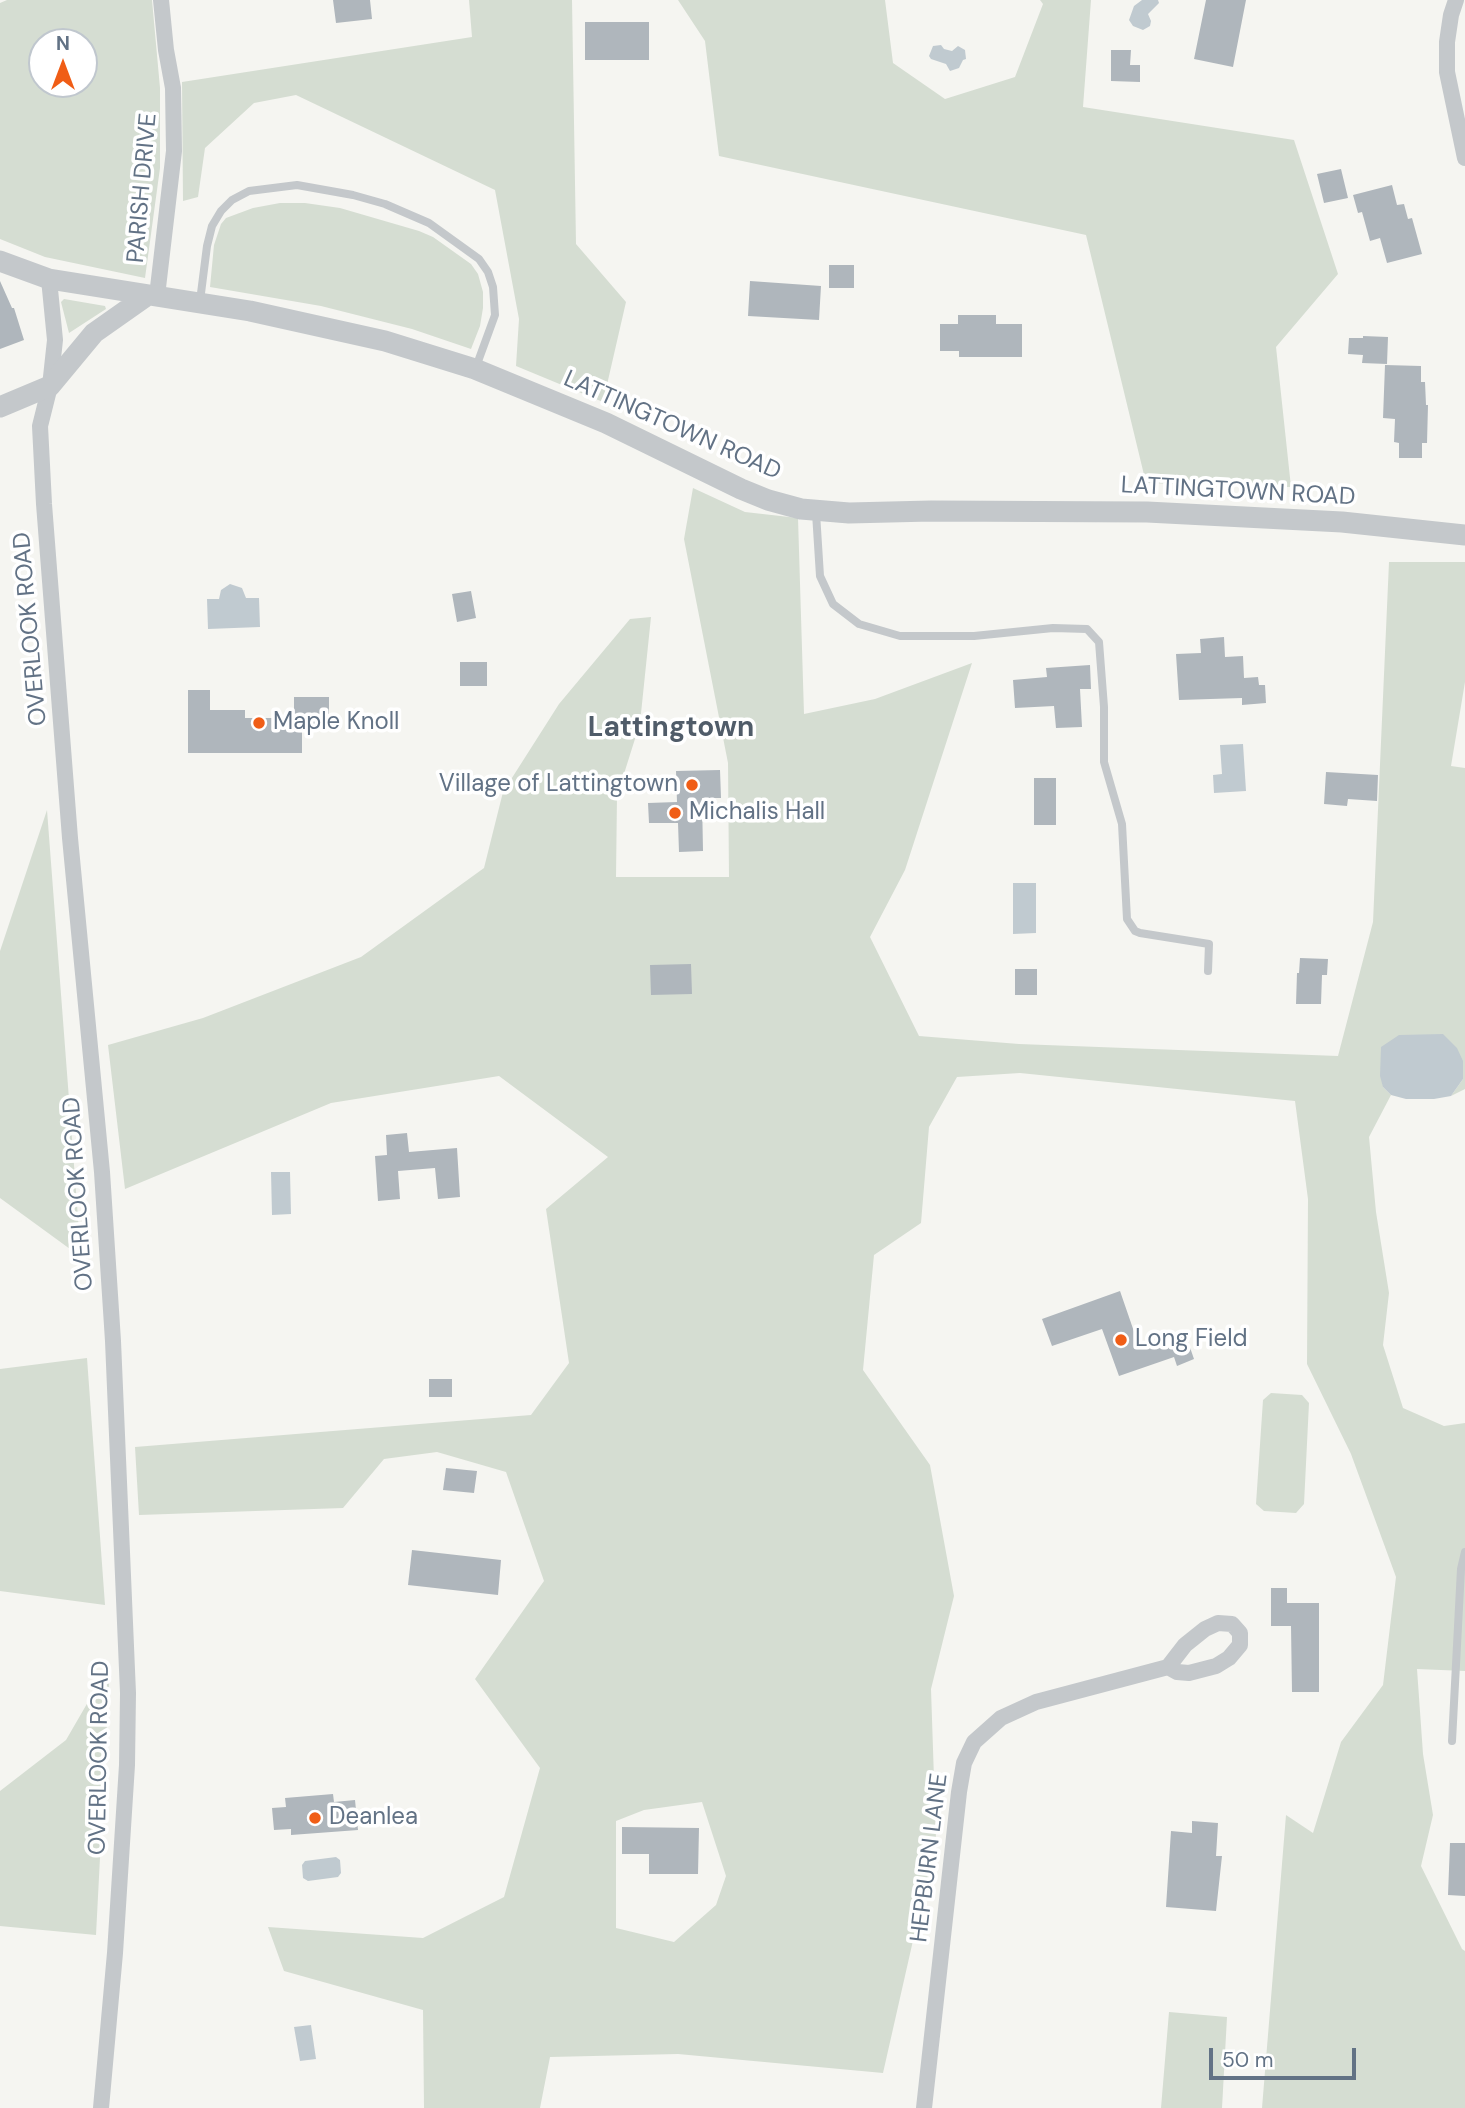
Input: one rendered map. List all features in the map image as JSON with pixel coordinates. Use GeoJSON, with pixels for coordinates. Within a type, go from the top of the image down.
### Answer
{"type":"FeatureCollection","features":[{"type":"Feature","properties":{"kind":"street","name":"PARISH DRIVE"},"geometry":{"type":"LineString","coordinates":[[152,295],[174,151],[173,88],[161,0]]}},
{"type":"Feature","properties":{"kind":"street"},"geometry":{"type":"LineString","coordinates":[[1456,0],[1451,15],[1447,72],[1465,158]]}},
{"type":"Feature","properties":{"kind":"street","name":"LATTINGTOWN ROAD"},"geometry":{"type":"LineString","coordinates":[[0,261],[49,279],[250,311],[385,341],[475,369],[607,423],[768,500],[816,510],[849,513],[931,510],[1147,512],[1342,522],[1465,535]]}},
{"type":"Feature","properties":{"kind":"street","name":"OVERLOOK ROAD"},"geometry":{"type":"LineString","coordinates":[[49,279],[55,340],[50,386],[40,426],[44,504],[70,838],[102,1172],[114,1354],[128,1693],[127,1765],[115,1953],[101,2108]]}},
{"type":"Feature","properties":{"kind":"street"},"geometry":{"type":"LineString","coordinates":[[0,407],[50,386],[94,333],[152,295]]}},
{"type":"Feature","properties":{"kind":"street","name":"HEPBURN LANE"},"geometry":{"type":"LineString","coordinates":[[924,2108],[959,1792],[964,1763],[974,1742],[1001,1718],[1036,1702],[1168,1667]]}},
{"type":"Feature","properties":{"kind":"lane"},"geometry":{"type":"LineString","coordinates":[[200,303],[206,246],[212,226],[232,200],[250,191],[297,185],[342,192],[385,204],[429,223],[479,259],[488,272],[495,315],[475,369]]}},
{"type":"Feature","properties":{"kind":"lane"},"geometry":{"type":"LineString","coordinates":[[816,510],[820,576],[833,604],[859,624],[900,635],[974,635],[1053,628],[1087,629],[1099,642],[1104,707],[1104,762],[1122,824],[1127,919],[1135,931],[1140,933],[1209,944],[1208,971]]}},
{"type":"Feature","properties":{"kind":"lane"},"geometry":{"type":"LineString","coordinates":[[1452,1741],[1460,1582],[1465,1552]]}},
{"type":"Feature","properties":{"kind":"shaded area"},"geometry":{"type":"Polygon","coordinates":[[[7,0],[152,0],[160,88],[160,168],[145,278],[45,257],[0,239],[0,3],[7,0]]]}},
{"type":"Feature","properties":{"kind":"shaded area"},"geometry":{"type":"Polygon","coordinates":[[[469,0],[572,0],[576,244],[626,302],[603,402],[516,366],[519,319],[495,190],[296,95],[254,103],[205,148],[198,197],[183,201],[182,82],[472,37],[469,0]]]}},
{"type":"Feature","properties":{"kind":"shaded area"},"geometry":{"type":"Polygon","coordinates":[[[678,0],[885,0],[893,63],[945,99],[1015,77],[1043,4],[1040,0],[1091,0],[1083,107],[1294,140],[1338,274],[1276,347],[1291,487],[1146,483],[1086,235],[719,156],[705,41],[678,0]]]}},
{"type":"Feature","properties":{"kind":"shaded area"},"geometry":{"type":"Polygon","coordinates":[[[1142,0],[1158,0],[1159,3],[1148,14],[1150,26],[1143,30],[1133,26],[1129,20],[1134,6],[1142,0]]]}},
{"type":"Feature","properties":{"kind":"shaded area"},"geometry":{"type":"Polygon","coordinates":[[[941,45],[952,51],[958,46],[965,50],[966,59],[959,68],[950,71],[946,64],[931,59],[929,56],[933,46],[941,45]]]}},
{"type":"Feature","properties":{"kind":"shaded area"},"geometry":{"type":"Polygon","coordinates":[[[280,203],[340,208],[419,231],[433,237],[471,264],[478,274],[483,292],[483,308],[480,326],[471,349],[412,329],[321,306],[210,287],[214,245],[221,224],[226,218],[253,208],[280,203]]]}},
{"type":"Feature","properties":{"kind":"shaded area"},"geometry":{"type":"Polygon","coordinates":[[[64,299],[105,306],[106,309],[69,333],[61,302],[64,299]]]}},
{"type":"Feature","properties":{"kind":"shaded area"},"geometry":{"type":"Polygon","coordinates":[[[693,488],[745,512],[798,518],[804,714],[875,699],[972,663],[905,870],[870,937],[919,1036],[1019,1044],[1338,1056],[1373,922],[1389,562],[1465,562],[1465,682],[1451,766],[1465,768],[1465,1089],[1451,1096],[1463,1079],[1383,1087],[1391,1095],[1369,1137],[1376,1212],[1389,1293],[1383,1345],[1403,1408],[1444,1426],[1465,1423],[1465,1671],[1417,1669],[1423,1754],[1433,1815],[1421,1866],[1465,1951],[1465,2108],[1262,2108],[1286,1815],[1313,1833],[1341,1742],[1383,1685],[1396,1577],[1351,1454],[1307,1364],[1308,1199],[1295,1101],[1020,1073],[957,1077],[929,1127],[921,1223],[874,1255],[863,1370],[930,1465],[954,1596],[931,1689],[936,1839],[883,2073],[678,2054],[550,2057],[540,2108],[424,2108],[423,2010],[284,1971],[268,1927],[423,1938],[504,1897],[540,1768],[475,1679],[544,1581],[506,1472],[437,1452],[384,1459],[343,1508],[139,1515],[135,1447],[531,1415],[569,1363],[546,1209],[608,1157],[499,1076],[331,1103],[125,1189],[108,1045],[203,1018],[361,957],[484,868],[503,792],[559,704],[630,619],[651,617],[640,723],[617,796],[616,877],[729,877],[728,763],[684,539],[693,488]],[[702,1802],[644,1810],[616,1821],[616,1928],[674,1942],[716,1905],[726,1876],[702,1802]]]}},
{"type":"Feature","properties":{"kind":"shaded area"},"geometry":{"type":"Polygon","coordinates":[[[230,584],[242,588],[246,598],[259,598],[260,627],[208,629],[207,599],[219,599],[221,590],[230,584]]]}},
{"type":"Feature","properties":{"kind":"shaded area"},"geometry":{"type":"Polygon","coordinates":[[[1243,744],[1246,791],[1214,793],[1213,775],[1222,774],[1220,745],[1243,744]]]}},
{"type":"Feature","properties":{"kind":"shaded area"},"geometry":{"type":"Polygon","coordinates":[[[47,810],[81,1257],[0,1198],[0,951],[47,810]]]}},
{"type":"Feature","properties":{"kind":"shaded area"},"geometry":{"type":"Polygon","coordinates":[[[1013,883],[1036,883],[1036,933],[1013,934],[1013,883]]]}},
{"type":"Feature","properties":{"kind":"shaded area"},"geometry":{"type":"Polygon","coordinates":[[[1443,1034],[1457,1048],[1463,1061],[1463,1079],[1451,1096],[1406,1099],[1391,1095],[1383,1087],[1380,1076],[1381,1047],[1399,1035],[1443,1034]]]}},
{"type":"Feature","properties":{"kind":"shaded area"},"geometry":{"type":"Polygon","coordinates":[[[271,1172],[290,1172],[291,1214],[272,1215],[271,1172]]]}},
{"type":"Feature","properties":{"kind":"shaded area"},"geometry":{"type":"Polygon","coordinates":[[[87,1358],[105,1605],[0,1591],[0,1369],[87,1358]]]}},
{"type":"Feature","properties":{"kind":"shaded area"},"geometry":{"type":"Polygon","coordinates":[[[1271,1393],[1302,1395],[1309,1403],[1304,1504],[1296,1513],[1264,1511],[1256,1504],[1263,1400],[1271,1393]]]}},
{"type":"Feature","properties":{"kind":"shaded area"},"geometry":{"type":"Polygon","coordinates":[[[110,1664],[96,1935],[0,1926],[0,1791],[66,1740],[110,1664]]]}},
{"type":"Feature","properties":{"kind":"shaded area"},"geometry":{"type":"Polygon","coordinates":[[[336,1857],[340,1860],[341,1873],[338,1877],[308,1881],[303,1878],[302,1865],[305,1861],[336,1857]]]}},
{"type":"Feature","properties":{"kind":"shaded area"},"geometry":{"type":"Polygon","coordinates":[[[1169,2012],[1227,2017],[1222,2108],[1161,2108],[1169,2012]]]}},
{"type":"Feature","properties":{"kind":"shaded area"},"geometry":{"type":"Polygon","coordinates":[[[311,2025],[316,2059],[300,2061],[294,2027],[311,2025]]]}},
{"type":"Feature","properties":{"kind":"building"},"geometry":{"type":"Polygon","coordinates":[[[333,0],[370,0],[372,19],[336,23],[333,0]]]}},
{"type":"Feature","properties":{"kind":"building"},"geometry":{"type":"Polygon","coordinates":[[[1206,0],[1246,0],[1233,67],[1194,59],[1206,0]]]}},
{"type":"Feature","properties":{"kind":"building"},"geometry":{"type":"Polygon","coordinates":[[[585,22],[649,22],[649,60],[585,60],[585,22]]]}},
{"type":"Feature","properties":{"kind":"building"},"geometry":{"type":"Polygon","coordinates":[[[1111,50],[1131,50],[1130,65],[1140,65],[1140,82],[1111,81],[1111,50]]]}},
{"type":"Feature","properties":{"kind":"building"},"geometry":{"type":"Polygon","coordinates":[[[1341,169],[1348,198],[1324,203],[1317,174],[1341,169]]]}},
{"type":"Feature","properties":{"kind":"building"},"geometry":{"type":"Polygon","coordinates":[[[1392,185],[1397,205],[1404,204],[1408,219],[1412,218],[1422,254],[1387,263],[1380,238],[1370,241],[1362,212],[1358,213],[1353,195],[1392,185]]]}},
{"type":"Feature","properties":{"kind":"building"},"geometry":{"type":"Polygon","coordinates":[[[829,265],[854,265],[854,288],[829,288],[829,265]]]}},
{"type":"Feature","properties":{"kind":"building"},"geometry":{"type":"Polygon","coordinates":[[[0,281],[14,308],[24,340],[0,349],[0,281]]]}},
{"type":"Feature","properties":{"kind":"building"},"geometry":{"type":"Polygon","coordinates":[[[750,281],[821,286],[819,320],[748,316],[750,281]]]}},
{"type":"Feature","properties":{"kind":"building"},"geometry":{"type":"Polygon","coordinates":[[[958,315],[996,315],[996,324],[1022,324],[1022,357],[959,357],[959,351],[940,351],[940,324],[958,324],[958,315]]]}},
{"type":"Feature","properties":{"kind":"building"},"geometry":{"type":"Polygon","coordinates":[[[1388,337],[1387,364],[1362,363],[1363,355],[1348,354],[1349,338],[1388,337]]]}},
{"type":"Feature","properties":{"kind":"building"},"geometry":{"type":"Polygon","coordinates":[[[1385,365],[1421,366],[1421,382],[1425,382],[1428,405],[1427,443],[1422,443],[1422,458],[1399,458],[1399,443],[1394,442],[1395,419],[1383,418],[1385,365]]]}},
{"type":"Feature","properties":{"kind":"building"},"geometry":{"type":"Polygon","coordinates":[[[471,591],[476,618],[457,622],[452,594],[471,591]]]}},
{"type":"Feature","properties":{"kind":"building"},"geometry":{"type":"Polygon","coordinates":[[[1224,637],[1225,657],[1243,656],[1244,678],[1258,677],[1259,685],[1265,685],[1266,703],[1242,705],[1242,698],[1179,700],[1176,654],[1201,653],[1200,639],[1224,637]]]}},
{"type":"Feature","properties":{"kind":"building"},"geometry":{"type":"Polygon","coordinates":[[[460,662],[487,662],[487,686],[460,686],[460,662]]]}},
{"type":"Feature","properties":{"kind":"building"},"geometry":{"type":"Polygon","coordinates":[[[1090,665],[1091,689],[1080,689],[1082,727],[1056,728],[1054,706],[1015,708],[1013,680],[1047,677],[1046,668],[1090,665]]]}},
{"type":"Feature","properties":{"kind":"building","name":"Maple Knoll"},"geometry":{"type":"Polygon","coordinates":[[[188,690],[210,690],[210,710],[245,710],[245,718],[294,718],[294,697],[329,697],[329,727],[302,727],[302,753],[188,753],[188,690]]]}},
{"type":"Feature","properties":{"kind":"building","name":"Michalis Hall"},"geometry":{"type":"Polygon","coordinates":[[[720,770],[721,798],[702,798],[703,851],[679,852],[678,823],[649,823],[648,803],[677,802],[676,771],[720,770]]]}},
{"type":"Feature","properties":{"kind":"building"},"geometry":{"type":"Polygon","coordinates":[[[1326,772],[1378,775],[1377,801],[1348,799],[1347,806],[1324,804],[1326,772]]]}},
{"type":"Feature","properties":{"kind":"building"},"geometry":{"type":"Polygon","coordinates":[[[1034,778],[1056,778],[1056,825],[1034,825],[1034,778]]]}},
{"type":"Feature","properties":{"kind":"building"},"geometry":{"type":"Polygon","coordinates":[[[1300,958],[1328,959],[1327,975],[1322,975],[1321,1004],[1296,1004],[1300,958]]]}},
{"type":"Feature","properties":{"kind":"building"},"geometry":{"type":"Polygon","coordinates":[[[691,964],[692,994],[651,995],[650,965],[691,964]]]}},
{"type":"Feature","properties":{"kind":"building"},"geometry":{"type":"Polygon","coordinates":[[[1015,969],[1037,969],[1037,995],[1015,995],[1015,969]]]}},
{"type":"Feature","properties":{"kind":"building"},"geometry":{"type":"Polygon","coordinates":[[[407,1133],[409,1152],[457,1148],[460,1197],[438,1199],[435,1168],[398,1171],[400,1199],[378,1201],[375,1156],[387,1155],[386,1135],[407,1133]]]}},
{"type":"Feature","properties":{"kind":"building","name":"Long Field"},"geometry":{"type":"Polygon","coordinates":[[[1120,1291],[1140,1349],[1185,1333],[1194,1359],[1177,1366],[1174,1357],[1119,1376],[1102,1329],[1052,1346],[1042,1319],[1120,1291]]]}},
{"type":"Feature","properties":{"kind":"building"},"geometry":{"type":"Polygon","coordinates":[[[429,1379],[452,1379],[452,1397],[429,1397],[429,1379]]]}},
{"type":"Feature","properties":{"kind":"building"},"geometry":{"type":"Polygon","coordinates":[[[446,1468],[477,1471],[474,1493],[443,1490],[446,1468]]]}},
{"type":"Feature","properties":{"kind":"building"},"geometry":{"type":"Polygon","coordinates":[[[412,1550],[501,1560],[498,1595],[408,1585],[412,1550]]]}},
{"type":"Feature","properties":{"kind":"building"},"geometry":{"type":"Polygon","coordinates":[[[1271,1588],[1287,1588],[1287,1603],[1319,1603],[1319,1692],[1292,1692],[1291,1626],[1271,1626],[1271,1588]]]}},
{"type":"Feature","properties":{"kind":"building","name":"Deanlea"},"geometry":{"type":"Polygon","coordinates":[[[333,1794],[334,1802],[355,1800],[358,1830],[291,1835],[291,1829],[274,1830],[272,1808],[286,1807],[285,1798],[333,1794]]]}},
{"type":"Feature","properties":{"kind":"building"},"geometry":{"type":"Polygon","coordinates":[[[1192,1821],[1218,1823],[1216,1856],[1222,1856],[1216,1911],[1166,1907],[1171,1831],[1192,1833],[1192,1821]]]}},
{"type":"Feature","properties":{"kind":"building"},"geometry":{"type":"Polygon","coordinates":[[[622,1827],[699,1828],[698,1874],[649,1874],[649,1854],[622,1854],[622,1827]]]}},
{"type":"Feature","properties":{"kind":"building"},"geometry":{"type":"Polygon","coordinates":[[[1450,1843],[1465,1843],[1465,1896],[1448,1895],[1450,1843]]]}},
{"type":"Feature","properties":{"kind":"place","name":"Maple Knoll"},"geometry":{"type":"Point","coordinates":[259,723]}},
{"type":"Feature","properties":{"kind":"place","name":"Village of Lattingtown"},"geometry":{"type":"Point","coordinates":[692,785]}},
{"type":"Feature","properties":{"kind":"place","name":"Michalis Hall"},"geometry":{"type":"Point","coordinates":[675,813]}},
{"type":"Feature","properties":{"kind":"place","name":"Long Field"},"geometry":{"type":"Point","coordinates":[1121,1340]}},
{"type":"Feature","properties":{"kind":"place","name":"Deanlea"},"geometry":{"type":"Point","coordinates":[315,1818]}},
{"type":"Feature","properties":{"kind":"district","name":"Lattingtown"},"geometry":{"type":"Point","coordinates":[671,729]}}]}
